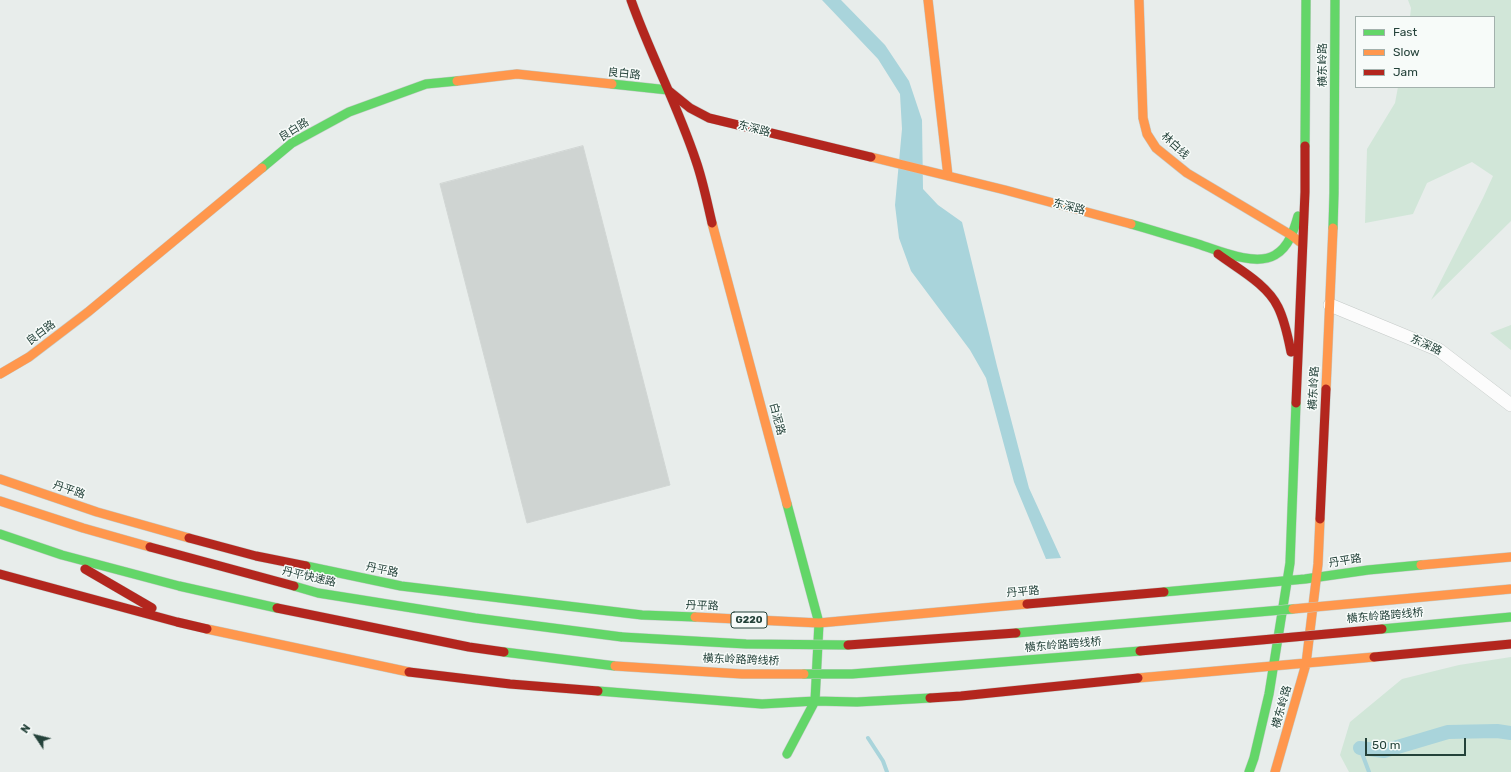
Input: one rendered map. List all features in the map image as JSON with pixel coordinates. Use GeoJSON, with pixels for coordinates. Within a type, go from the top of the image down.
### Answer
{"type":"FeatureCollection","features":[{"type":"Feature","properties":{"kind":"main road","name":"白泥路"},"geometry":{"type":"LineString","coordinates":[[631,0],[641,28],[668,90],[696,161],[818,623],[815,701],[788,754]]}},
{"type":"Feature","properties":{"kind":"main road"},"geometry":{"type":"LineString","coordinates":[[928,0],[948,176]]}},
{"type":"Feature","properties":{"kind":"main road","name":"林白线"},"geometry":{"type":"LineString","coordinates":[[1139,0],[1144,118],[1147,134],[1156,148],[1187,173],[1291,235],[1302,244]]}},
{"type":"Feature","properties":{"kind":"main road","name":"横东岭路"},"geometry":{"type":"LineString","coordinates":[[1250,772],[1269,694],[1290,563],[1296,373],[1305,192],[1306,0]]}},
{"type":"Feature","properties":{"kind":"main road","name":"横东岭路"},"geometry":{"type":"LineString","coordinates":[[1275,772],[1306,664],[1317,578],[1334,193],[1335,0]]}},
{"type":"Feature","properties":{"kind":"main road","name":"良白路"},"geometry":{"type":"LineString","coordinates":[[0,374],[29,357],[88,312],[292,143],[349,112],[426,84],[517,74],[668,90]]}},
{"type":"Feature","properties":{"kind":"main road","name":"东深路"},"geometry":{"type":"LineString","coordinates":[[668,90],[690,108],[709,118],[927,170],[1105,216],[1235,256],[1260,260],[1275,256],[1286,246],[1296,226],[1305,192]]}},
{"type":"Feature","properties":{"kind":"main road","name":"东深路"},"geometry":{"type":"LineString","coordinates":[[1209,248],[1267,290],[1278,306],[1284,321],[1296,373]]}},
{"type":"Feature","properties":{"kind":"main road","name":"丹平路"},"geometry":{"type":"LineString","coordinates":[[0,479],[97,512],[256,556],[401,586],[642,615],[818,623],[1287,581],[1368,570],[1511,557]]}},
{"type":"Feature","properties":{"kind":"main road","name":"丹平快速路"},"geometry":{"type":"LineString","coordinates":[[0,501],[82,528],[318,593],[475,618],[622,637]]}},
{"type":"Feature","properties":{"kind":"main road"},"geometry":{"type":"LineString","coordinates":[[82,528],[185,536]]}},
{"type":"Feature","properties":{"kind":"main road"},"geometry":{"type":"LineString","coordinates":[[0,534],[62,555],[177,622]]}},
{"type":"Feature","properties":{"kind":"main road","name":"横东岭路跨线桥"},"geometry":{"type":"LineString","coordinates":[[62,555],[179,586],[314,616],[469,647],[615,666],[742,674],[852,674],[1127,652],[1511,617]]}},
{"type":"Feature","properties":{"kind":"main road"},"geometry":{"type":"LineString","coordinates":[[0,574],[177,622],[402,671],[510,684],[762,704],[815,701],[857,702],[961,696],[1124,679],[1273,667],[1511,644]]}},
{"type":"Feature","properties":{"kind":"main road","name":"横东岭路跨线桥"},"geometry":{"type":"LineString","coordinates":[[622,637],[746,644],[852,645],[1033,632],[1511,589]]}},
{"type":"Feature","properties":{"kind":"street","name":"东深路"},"geometry":{"type":"LineString","coordinates":[[1330,305],[1440,350],[1511,405]]}},
{"type":"Feature","properties":{"kind":"green space"},"geometry":{"type":"Polygon","coordinates":[[[1408,0],[1511,0],[1511,221],[1431,300],[1493,176],[1472,162],[1427,183],[1413,214],[1365,223],[1367,149],[1395,103],[1398,88],[1495,88],[1495,16],[1410,16],[1411,8],[1408,0]]]}},
{"type":"Feature","properties":{"kind":"green space"},"geometry":{"type":"Polygon","coordinates":[[[1511,325],[1511,350],[1490,333],[1511,325]]]}},
{"type":"Feature","properties":{"kind":"green space"},"geometry":{"type":"Polygon","coordinates":[[[1511,657],[1511,772],[1349,772],[1340,755],[1350,722],[1402,679],[1459,665],[1511,657]]]}},
{"type":"Feature","properties":{"kind":"water"},"geometry":{"type":"Polygon","coordinates":[[[822,0],[841,0],[885,45],[909,81],[922,120],[923,189],[938,205],[962,222],[997,366],[1029,488],[1061,558],[1046,559],[1014,482],[986,378],[970,350],[911,271],[899,238],[895,205],[902,129],[900,94],[878,59],[822,0]]]}},
{"type":"Feature","properties":{"kind":"building"},"geometry":{"type":"Polygon","coordinates":[[[583,146],[670,485],[527,523],[440,184],[583,146]]]}},
{"type":"Feature","properties":{"kind":"waterway"},"geometry":{"type":"LineString","coordinates":[[1360,748],[1384,751],[1448,732],[1497,731],[1511,733]]}},
{"type":"Feature","properties":{"kind":"waterway"},"geometry":{"type":"LineString","coordinates":[[868,738],[883,761],[887,772]]}},
{"type":"Feature","properties":{"kind":"waterway"},"geometry":{"type":"LineString","coordinates":[[1360,748],[1369,772]]}},
{"type":"Feature","properties":{"kind":"traffic: fast"},"geometry":{"type":"LineString","coordinates":[[1305,146],[1306,0]]}},
{"type":"Feature","properties":{"kind":"traffic: fast"},"geometry":{"type":"LineString","coordinates":[[1333,228],[1335,0]]}},
{"type":"Feature","properties":{"kind":"traffic: fast"},"geometry":{"type":"LineString","coordinates":[[262,168],[292,143],[349,112],[426,84],[457,81]]}},
{"type":"Feature","properties":{"kind":"traffic: fast"},"geometry":{"type":"LineString","coordinates":[[612,84],[668,90]]}},
{"type":"Feature","properties":{"kind":"traffic: fast"},"geometry":{"type":"LineString","coordinates":[[1131,224],[1225,253],[1257,259],[1275,255],[1284,248],[1293,232],[1298,216]]}},
{"type":"Feature","properties":{"kind":"traffic: fast"},"geometry":{"type":"LineString","coordinates":[[1249,772],[1254,758],[1269,694],[1290,563],[1296,403]]}},
{"type":"Feature","properties":{"kind":"traffic: fast"},"geometry":{"type":"LineString","coordinates":[[787,504],[819,623],[815,701],[787,754]]}},
{"type":"Feature","properties":{"kind":"traffic: fast"},"geometry":{"type":"LineString","coordinates":[[0,534],[62,555],[179,586],[277,608]]}},
{"type":"Feature","properties":{"kind":"traffic: fast"},"geometry":{"type":"LineString","coordinates":[[1164,592],[1305,579],[1368,570],[1421,565]]}},
{"type":"Feature","properties":{"kind":"traffic: fast"},"geometry":{"type":"LineString","coordinates":[[306,566],[401,586],[642,615],[695,617]]}},
{"type":"Feature","properties":{"kind":"traffic: fast"},"geometry":{"type":"LineString","coordinates":[[294,586],[318,593],[475,618],[622,637]]}},
{"type":"Feature","properties":{"kind":"traffic: fast"},"geometry":{"type":"LineString","coordinates":[[1016,633],[1293,609]]}},
{"type":"Feature","properties":{"kind":"traffic: fast"},"geometry":{"type":"LineString","coordinates":[[1382,629],[1511,617]]}},
{"type":"Feature","properties":{"kind":"traffic: fast"},"geometry":{"type":"LineString","coordinates":[[622,637],[746,644],[848,645]]}},
{"type":"Feature","properties":{"kind":"traffic: fast"},"geometry":{"type":"LineString","coordinates":[[804,674],[852,674],[1140,651]]}},
{"type":"Feature","properties":{"kind":"traffic: fast"},"geometry":{"type":"LineString","coordinates":[[504,652],[615,666]]}},
{"type":"Feature","properties":{"kind":"traffic: fast"},"geometry":{"type":"LineString","coordinates":[[598,691],[762,704],[815,701],[857,702],[930,698]]}},
{"type":"Feature","properties":{"kind":"traffic: slow"},"geometry":{"type":"LineString","coordinates":[[928,0],[948,176]]}},
{"type":"Feature","properties":{"kind":"traffic: slow"},"geometry":{"type":"LineString","coordinates":[[1139,0],[1143,118],[1147,134],[1156,148],[1187,173],[1291,235],[1300,242]]}},
{"type":"Feature","properties":{"kind":"traffic: slow"},"geometry":{"type":"LineString","coordinates":[[457,81],[517,74],[612,84]]}},
{"type":"Feature","properties":{"kind":"traffic: slow"},"geometry":{"type":"LineString","coordinates":[[871,157],[1005,190],[1131,224]]}},
{"type":"Feature","properties":{"kind":"traffic: slow"},"geometry":{"type":"LineString","coordinates":[[0,374],[29,357],[88,312],[262,168]]}},
{"type":"Feature","properties":{"kind":"traffic: slow"},"geometry":{"type":"LineString","coordinates":[[712,223],[787,504]]}},
{"type":"Feature","properties":{"kind":"traffic: slow"},"geometry":{"type":"LineString","coordinates":[[1326,389],[1333,228]]}},
{"type":"Feature","properties":{"kind":"traffic: slow"},"geometry":{"type":"LineString","coordinates":[[0,479],[97,512],[189,538]]}},
{"type":"Feature","properties":{"kind":"traffic: slow"},"geometry":{"type":"LineString","coordinates":[[0,501],[83,528],[150,547]]}},
{"type":"Feature","properties":{"kind":"traffic: slow"},"geometry":{"type":"LineString","coordinates":[[1275,772],[1306,664],[1318,564],[1320,519]]}},
{"type":"Feature","properties":{"kind":"traffic: slow"},"geometry":{"type":"LineString","coordinates":[[1421,565],[1511,557]]}},
{"type":"Feature","properties":{"kind":"traffic: slow"},"geometry":{"type":"LineString","coordinates":[[1293,609],[1511,589]]}},
{"type":"Feature","properties":{"kind":"traffic: slow"},"geometry":{"type":"LineString","coordinates":[[695,617],[819,623],[1027,604]]}},
{"type":"Feature","properties":{"kind":"traffic: slow"},"geometry":{"type":"LineString","coordinates":[[207,629],[409,672]]}},
{"type":"Feature","properties":{"kind":"traffic: slow"},"geometry":{"type":"LineString","coordinates":[[1138,678],[1374,657]]}},
{"type":"Feature","properties":{"kind":"traffic: slow"},"geometry":{"type":"LineString","coordinates":[[615,666],[742,674],[804,674]]}},
{"type":"Feature","properties":{"kind":"traffic: jam"},"geometry":{"type":"LineString","coordinates":[[631,0],[689,141],[701,176],[712,223]]}},
{"type":"Feature","properties":{"kind":"traffic: jam"},"geometry":{"type":"LineString","coordinates":[[669,91],[690,108],[709,118],[871,157]]}},
{"type":"Feature","properties":{"kind":"traffic: jam"},"geometry":{"type":"LineString","coordinates":[[1296,403],[1305,192],[1305,146]]}},
{"type":"Feature","properties":{"kind":"traffic: jam"},"geometry":{"type":"LineString","coordinates":[[1218,254],[1259,284],[1273,299],[1283,318],[1291,352]]}},
{"type":"Feature","properties":{"kind":"traffic: jam"},"geometry":{"type":"LineString","coordinates":[[1320,519],[1326,389]]}},
{"type":"Feature","properties":{"kind":"traffic: jam"},"geometry":{"type":"LineString","coordinates":[[189,538],[256,556],[306,566]]}},
{"type":"Feature","properties":{"kind":"traffic: jam"},"geometry":{"type":"LineString","coordinates":[[150,547],[294,586]]}},
{"type":"Feature","properties":{"kind":"traffic: jam"},"geometry":{"type":"LineString","coordinates":[[85,569],[152,608]]}},
{"type":"Feature","properties":{"kind":"traffic: jam"},"geometry":{"type":"LineString","coordinates":[[0,574],[207,629]]}},
{"type":"Feature","properties":{"kind":"traffic: jam"},"geometry":{"type":"LineString","coordinates":[[1027,604],[1164,592]]}},
{"type":"Feature","properties":{"kind":"traffic: jam"},"geometry":{"type":"LineString","coordinates":[[277,608],[469,647],[504,652]]}},
{"type":"Feature","properties":{"kind":"traffic: jam"},"geometry":{"type":"LineString","coordinates":[[1140,651],[1382,629]]}},
{"type":"Feature","properties":{"kind":"traffic: jam"},"geometry":{"type":"LineString","coordinates":[[848,645],[1016,633]]}},
{"type":"Feature","properties":{"kind":"traffic: jam"},"geometry":{"type":"LineString","coordinates":[[1374,657],[1511,644]]}},
{"type":"Feature","properties":{"kind":"traffic: jam"},"geometry":{"type":"LineString","coordinates":[[409,672],[510,684],[598,691]]}},
{"type":"Feature","properties":{"kind":"traffic: jam"},"geometry":{"type":"LineString","coordinates":[[930,698],[1138,678]]}}]}
